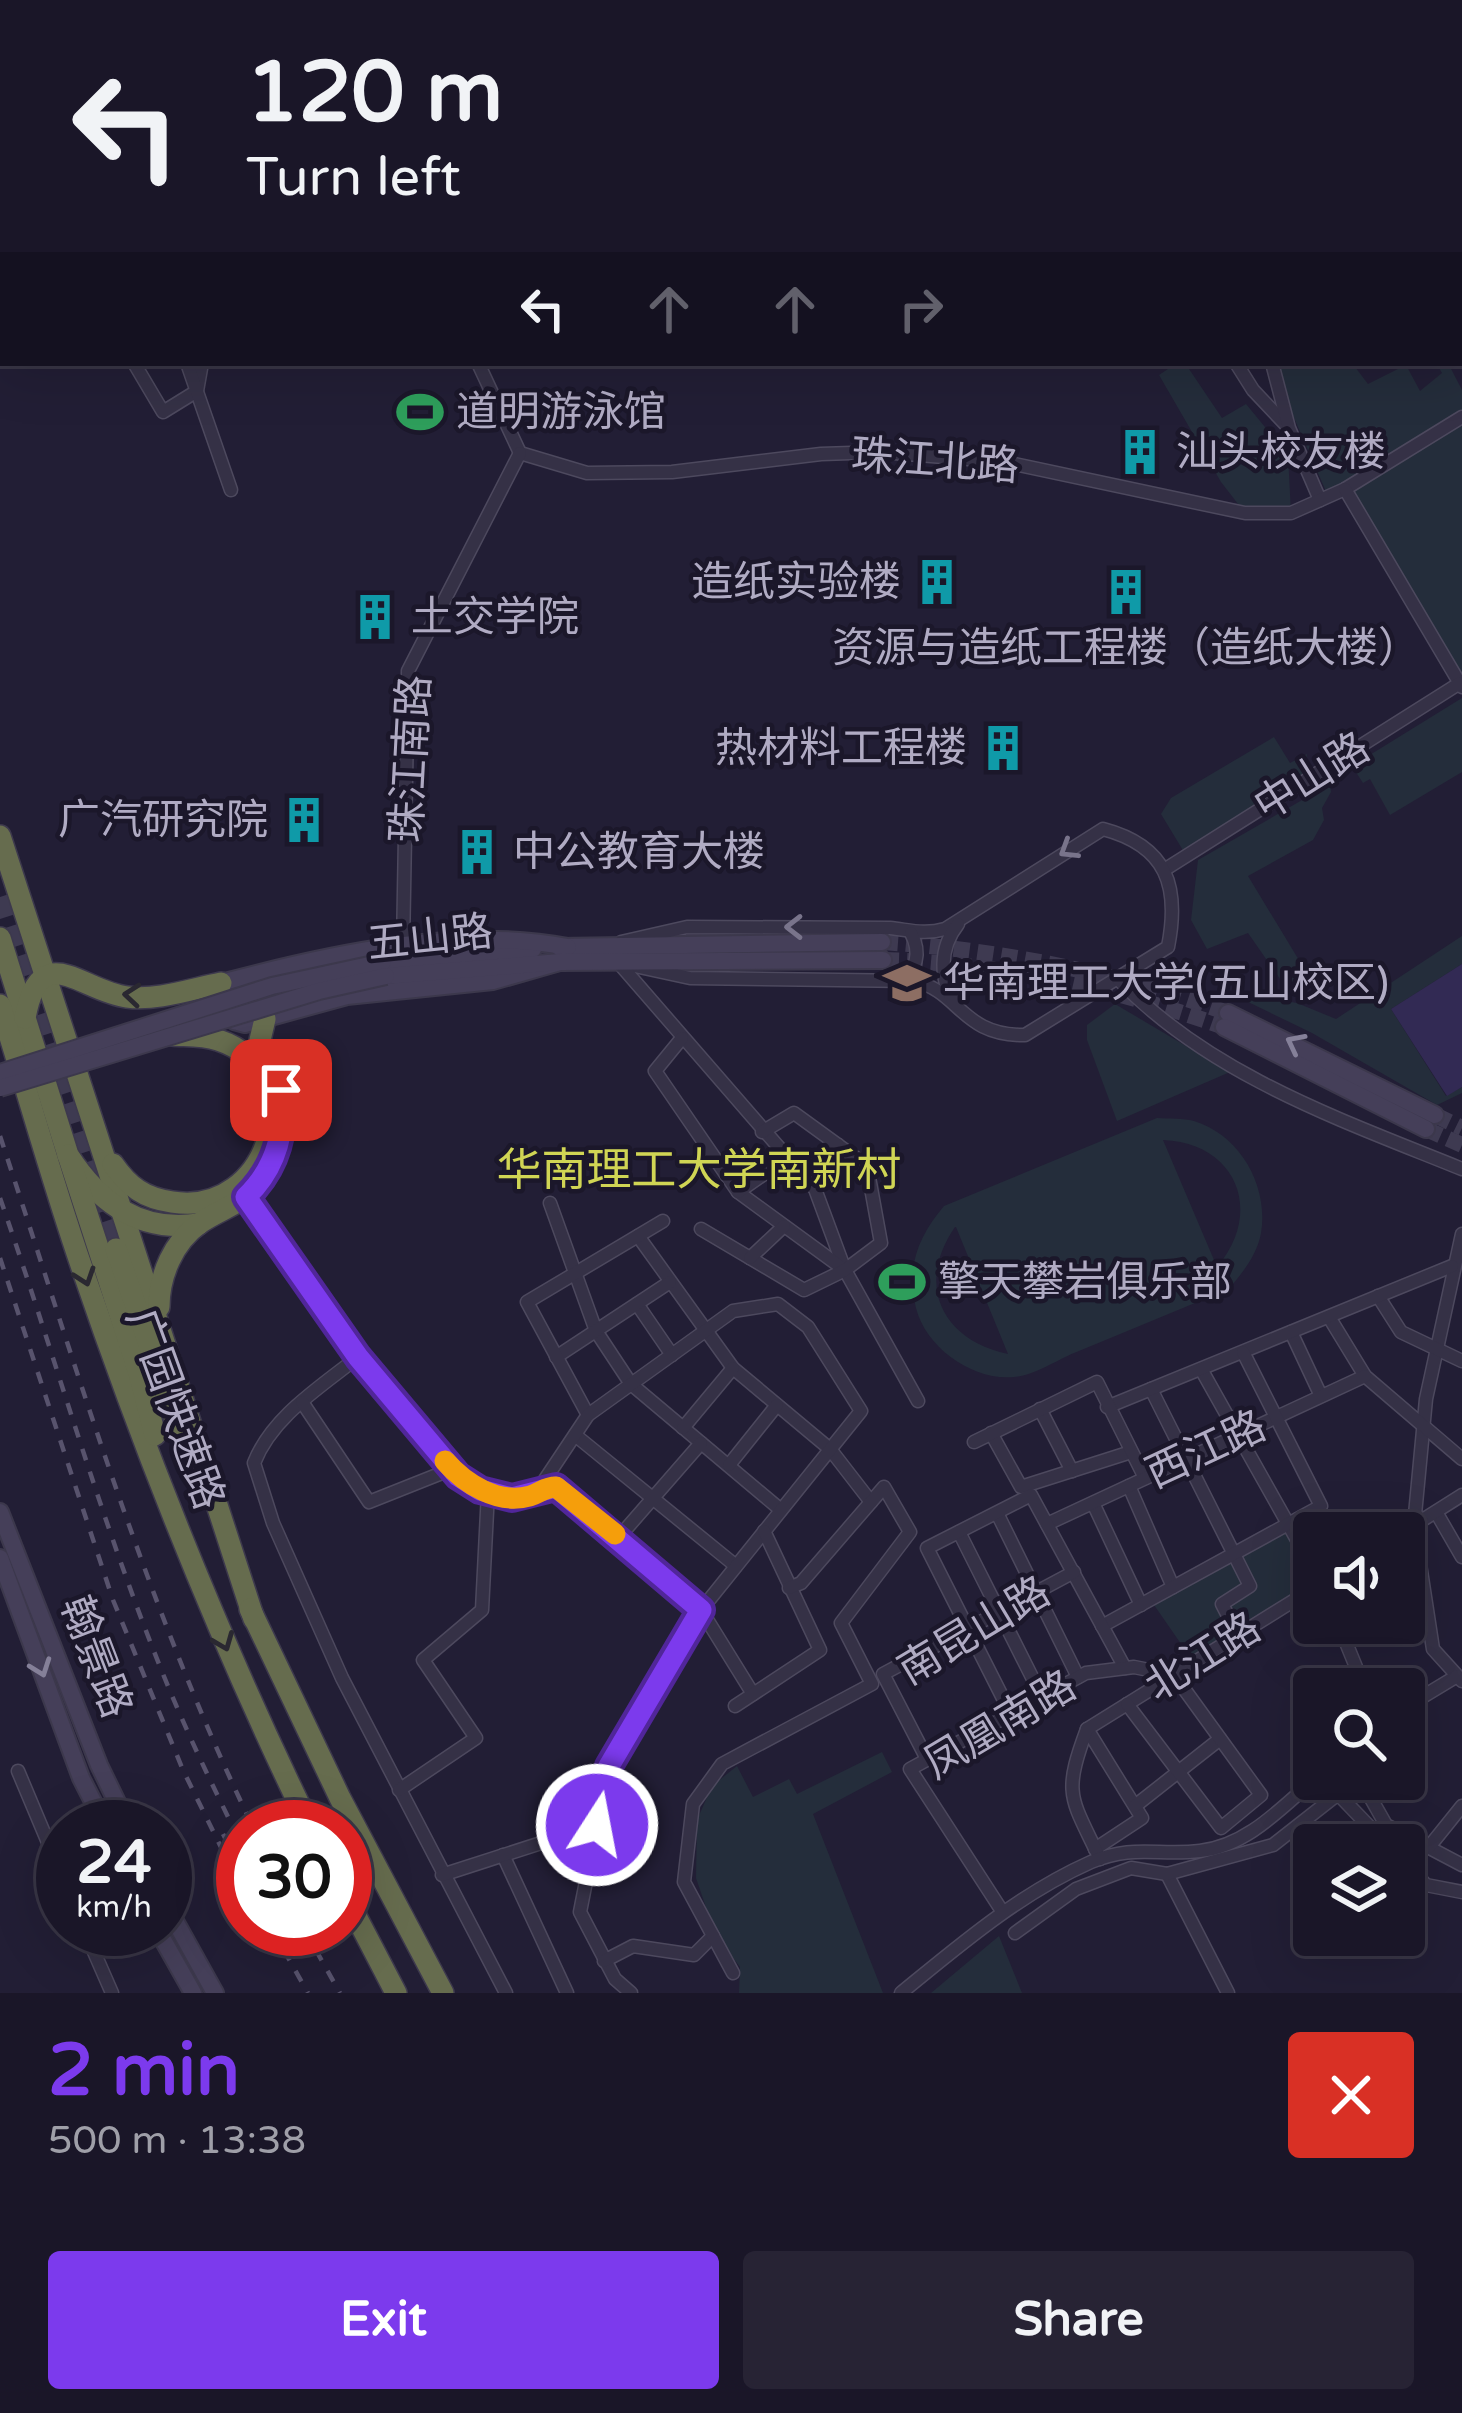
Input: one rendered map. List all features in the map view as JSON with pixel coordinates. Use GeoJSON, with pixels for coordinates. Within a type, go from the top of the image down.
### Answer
{"type":"FeatureCollection","features":[{"type":"Feature","properties":{"kind":"highway"},"geometry":{"type":"LineString","coordinates":[[0,836],[254,1619]]}},
{"type":"Feature","properties":{"kind":"highway"},"geometry":{"type":"LineString","coordinates":[[0,938],[139,1372],[181,1536]]}},
{"type":"Feature","properties":{"kind":"highway"},"geometry":{"type":"LineString","coordinates":[[25,1018],[36,986],[47,976],[70,973],[128,998],[221,983]]}},
{"type":"Feature","properties":{"kind":"highway","name":"广园快速路"},"geometry":{"type":"LineString","coordinates":[[0,1005],[80,1262],[181,1536],[297,1800]]}},
{"type":"Feature","properties":{"kind":"highway"},"geometry":{"type":"LineString","coordinates":[[166,1343],[159,1303],[163,1271],[199,1224],[257,1186],[275,1156],[284,1114],[281,1090],[260,1040],[265,1019]]}},
{"type":"Feature","properties":{"kind":"highway"},"geometry":{"type":"LineString","coordinates":[[104,1150],[136,1191],[183,1204],[206,1202],[237,1187],[266,1151],[272,1108],[259,1071],[246,1056],[220,1040],[171,1035]]}},
{"type":"Feature","properties":{"kind":"highway"},"geometry":{"type":"LineString","coordinates":[[68,1155],[86,1183],[123,1213],[162,1226],[199,1224]]}},
{"type":"Feature","properties":{"kind":"highway","name":"广园快速路"},"geometry":{"type":"LineString","coordinates":[[116,1250],[165,1396],[254,1619],[442,1993]]}},
{"type":"Feature","properties":{"kind":"highway"},"geometry":{"type":"LineString","coordinates":[[372,1947],[396,1993]]}},
{"type":"Feature","properties":{"kind":"main road"},"geometry":{"type":"LineString","coordinates":[[502,937],[564,955],[493,981],[347,996],[245,1024],[226,1013],[221,983],[404,946],[502,937]]}},
{"type":"Feature","properties":{"kind":"main road","name":"五山路"},"geometry":{"type":"LineString","coordinates":[[0,1088],[444,954],[564,955],[617,962],[882,951],[605,946],[564,955]]}},
{"type":"Feature","properties":{"kind":"main road","name":"五山路"},"geometry":{"type":"LineString","coordinates":[[0,1072],[272,986],[385,969]]}},
{"type":"Feature","properties":{"kind":"main road"},"geometry":{"type":"LineString","coordinates":[[1226,1020],[1431,1122]]}},
{"type":"Feature","properties":{"kind":"main road","name":"翰景路"},"geometry":{"type":"LineString","coordinates":[[0,1512],[116,1800]]}},
{"type":"Feature","properties":{"kind":"main road","name":"翰景路"},"geometry":{"type":"LineString","coordinates":[[0,1558],[92,1800]]}},
{"type":"Feature","properties":{"kind":"main road"},"geometry":{"type":"LineString","coordinates":[[192,1952],[215,1993]]}},
{"type":"Feature","properties":{"kind":"main road"},"geometry":{"type":"LineString","coordinates":[[172,1956],[193,1993]]}},
{"type":"Feature","properties":{"kind":"street"},"geometry":{"type":"LineString","coordinates":[[136,366],[163,412],[197,391],[201,366]]}},
{"type":"Feature","properties":{"kind":"street"},"geometry":{"type":"LineString","coordinates":[[188,366],[231,490]]}},
{"type":"Feature","properties":{"kind":"street"},"geometry":{"type":"LineString","coordinates":[[479,366],[520,453]]}},
{"type":"Feature","properties":{"kind":"street"},"geometry":{"type":"LineString","coordinates":[[1238,366],[1253,390],[1289,428]]}},
{"type":"Feature","properties":{"kind":"street"},"geometry":{"type":"LineString","coordinates":[[1273,366],[1289,428],[1320,500]]}},
{"type":"Feature","properties":{"kind":"street","name":"珠江北路"},"geometry":{"type":"LineString","coordinates":[[520,453],[587,473],[671,472],[821,454],[882,452],[1005,462],[1245,513],[1291,512],[1345,489],[1462,417]]}},
{"type":"Feature","properties":{"kind":"street","name":"珠江南路"},"geometry":{"type":"LineString","coordinates":[[404,946],[409,670],[520,453]]}},
{"type":"Feature","properties":{"kind":"street"},"geometry":{"type":"LineString","coordinates":[[1345,489],[1461,685]]}},
{"type":"Feature","properties":{"kind":"street","name":"中山路"},"geometry":{"type":"LineString","coordinates":[[1164,870],[1461,685]]}},
{"type":"Feature","properties":{"kind":"street"},"geometry":{"type":"LineString","coordinates":[[605,946],[687,927],[890,928],[910,933],[945,929],[1102,829],[1127,836],[1149,850],[1173,894],[1168,947],[1025,1035],[1003,1036],[982,1029],[925,984],[689,978],[617,962]]}},
{"type":"Feature","properties":{"kind":"street"},"geometry":{"type":"LineString","coordinates":[[963,1016],[950,998],[944,954],[951,933],[965,915]]}},
{"type":"Feature","properties":{"kind":"street"},"geometry":{"type":"LineString","coordinates":[[896,980],[914,966],[917,952],[910,933]]}},
{"type":"Feature","properties":{"kind":"street"},"geometry":{"type":"LineString","coordinates":[[617,962],[814,1189],[844,1270],[918,1401]]}},
{"type":"Feature","properties":{"kind":"street"},"geometry":{"type":"LineString","coordinates":[[1118,979],[1152,1014],[1221,1061],[1346,1122],[1462,1168]]}},
{"type":"Feature","properties":{"kind":"street"},"geometry":{"type":"LineString","coordinates":[[682,1038],[655,1071],[738,1192],[844,1270]]}},
{"type":"Feature","properties":{"kind":"street"},"geometry":{"type":"LineString","coordinates":[[701,1228],[804,1290],[844,1270],[881,1243],[867,1166],[794,1113],[762,1132]]}},
{"type":"Feature","properties":{"kind":"street"},"geometry":{"type":"LineString","coordinates":[[799,1172],[838,1145]]}},
{"type":"Feature","properties":{"kind":"street"},"geometry":{"type":"LineString","coordinates":[[738,1192],[787,1159]]}},
{"type":"Feature","properties":{"kind":"street"},"geometry":{"type":"LineString","coordinates":[[246,1197],[358,1357],[452,1469],[488,1492],[512,1498],[556,1487],[701,1610],[754,1694]]}},
{"type":"Feature","properties":{"kind":"street"},"geometry":{"type":"LineString","coordinates":[[550,1204],[596,1331],[631,1384],[781,1510]]}},
{"type":"Feature","properties":{"kind":"street"},"geometry":{"type":"LineString","coordinates":[[588,1415],[527,1302],[663,1220]]}},
{"type":"Feature","properties":{"kind":"street"},"geometry":{"type":"LineString","coordinates":[[750,1258],[784,1226]]}},
{"type":"Feature","properties":{"kind":"street"},"geometry":{"type":"LineString","coordinates":[[1411,1512],[1436,1349],[1462,1234]]}},
{"type":"Feature","properties":{"kind":"street"},"geometry":{"type":"LineString","coordinates":[[638,1236],[733,1368],[830,1449],[872,1502]]}},
{"type":"Feature","properties":{"kind":"street"},"geometry":{"type":"LineString","coordinates":[[1107,1407],[1452,1266]]}},
{"type":"Feature","properties":{"kind":"street"},"geometry":{"type":"LineString","coordinates":[[556,1357],[670,1282]]}},
{"type":"Feature","properties":{"kind":"street"},"geometry":{"type":"LineString","coordinates":[[1378,1297],[1401,1332],[1462,1361]]}},
{"type":"Feature","properties":{"kind":"street"},"geometry":{"type":"LineString","coordinates":[[637,1304],[672,1355]]}},
{"type":"Feature","properties":{"kind":"street"},"geometry":{"type":"LineString","coordinates":[[536,1493],[588,1415],[733,1311],[778,1304],[808,1327],[861,1411],[701,1610],[609,1766],[580,1912],[615,1979],[631,1993]]}},
{"type":"Feature","properties":{"kind":"street"},"geometry":{"type":"LineString","coordinates":[[1329,1316],[1364,1376],[1462,1459]]}},
{"type":"Feature","properties":{"kind":"street"},"geometry":{"type":"LineString","coordinates":[[1292,1332],[1321,1396]]}},
{"type":"Feature","properties":{"kind":"street"},"geometry":{"type":"LineString","coordinates":[[1102,1626],[1321,1506],[1243,1352]]}},
{"type":"Feature","properties":{"kind":"street"},"geometry":{"type":"LineString","coordinates":[[358,1357],[262,1442],[254,1463],[274,1523],[333,1659],[506,1993]]}},
{"type":"Feature","properties":{"kind":"street"},"geometry":{"type":"LineString","coordinates":[[683,1428],[733,1368]]}},
{"type":"Feature","properties":{"kind":"street"},"geometry":{"type":"LineString","coordinates":[[1201,1369],[1293,1535]]}},
{"type":"Feature","properties":{"kind":"street","name":"西江路"},"geometry":{"type":"LineString","coordinates":[[1047,1524],[1364,1376]]}},
{"type":"Feature","properties":{"kind":"street"},"geometry":{"type":"LineString","coordinates":[[974,1442],[1097,1382],[1145,1478]]}},
{"type":"Feature","properties":{"kind":"street"},"geometry":{"type":"LineString","coordinates":[[1151,1389],[1250,1586],[1222,1604],[1238,1635]]}},
{"type":"Feature","properties":{"kind":"street"},"geometry":{"type":"LineString","coordinates":[[302,1402],[369,1502],[452,1469]]}},
{"type":"Feature","properties":{"kind":"street"},"geometry":{"type":"LineString","coordinates":[[729,1466],[777,1405]]}},
{"type":"Feature","properties":{"kind":"street"},"geometry":{"type":"LineString","coordinates":[[1040,1409],[1072,1471]]}},
{"type":"Feature","properties":{"kind":"street"},"geometry":{"type":"LineString","coordinates":[[991,1433],[1022,1486],[1131,1452]]}},
{"type":"Feature","properties":{"kind":"street"},"geometry":{"type":"LineString","coordinates":[[575,1435],[736,1566]]}},
{"type":"Feature","properties":{"kind":"street"},"geometry":{"type":"LineString","coordinates":[[619,1537],[701,1443]]}},
{"type":"Feature","properties":{"kind":"street"},"geometry":{"type":"LineString","coordinates":[[1129,1486],[1173,1587]]}},
{"type":"Feature","properties":{"kind":"street"},"geometry":{"type":"LineString","coordinates":[[733,1973],[684,1882],[693,1804],[722,1764],[872,1684],[841,1623],[910,1532],[884,1487],[801,1583],[789,1588]]}},
{"type":"Feature","properties":{"kind":"street"},"geometry":{"type":"LineString","coordinates":[[399,1790],[476,1738],[423,1660],[482,1610],[488,1492]]}},
{"type":"Feature","properties":{"kind":"street"},"geometry":{"type":"LineString","coordinates":[[1011,1714],[927,1548],[1031,1495],[1125,1668]]}},
{"type":"Feature","properties":{"kind":"street"},"geometry":{"type":"LineString","coordinates":[[1425,1519],[1462,1495]]}},
{"type":"Feature","properties":{"kind":"street"},"geometry":{"type":"LineString","coordinates":[[1093,1503],[1141,1605]]}},
{"type":"Feature","properties":{"kind":"street"},"geometry":{"type":"LineString","coordinates":[[1436,1512],[1462,1556]]}},
{"type":"Feature","properties":{"kind":"street"},"geometry":{"type":"LineString","coordinates":[[997,1513],[1078,1677]]}},
{"type":"Feature","properties":{"kind":"street"},"geometry":{"type":"LineString","coordinates":[[735,1706],[820,1650],[764,1531]]}},
{"type":"Feature","properties":{"kind":"street"},"geometry":{"type":"LineString","coordinates":[[959,1532],[1042,1697]]}},
{"type":"Feature","properties":{"kind":"street","name":"南昆山路"},"geometry":{"type":"LineString","coordinates":[[927,1760],[883,1674],[1073,1572]]}},
{"type":"Feature","properties":{"kind":"street","name":"北江路"},"geometry":{"type":"LineString","coordinates":[[1087,1729],[1293,1601]]}},
{"type":"Feature","properties":{"kind":"street"},"geometry":{"type":"LineString","coordinates":[[1425,1611],[1433,1649],[1460,1678],[1425,1697]]}},
{"type":"Feature","properties":{"kind":"street","name":"凤凰南路"},"geometry":{"type":"LineString","coordinates":[[1002,1911],[910,1769],[1078,1677],[1125,1668],[1174,1675]]}},
{"type":"Feature","properties":{"kind":"street"},"geometry":{"type":"LineString","coordinates":[[1127,1704],[1221,1828],[1261,1796],[1174,1675]]}},
{"type":"Feature","properties":{"kind":"street"},"geometry":{"type":"LineString","coordinates":[[901,1993],[1002,1911],[1097,1854],[1142,1818],[1087,1729]]}},
{"type":"Feature","properties":{"kind":"street"},"geometry":{"type":"LineString","coordinates":[[1087,1729],[1073,1767],[1070,1794],[1097,1854]]}},
{"type":"Feature","properties":{"kind":"street"},"geometry":{"type":"LineString","coordinates":[[1135,1806],[1220,1739]]}},
{"type":"Feature","properties":{"kind":"street"},"geometry":{"type":"LineString","coordinates":[[18,1772],[36,1814]]}},
{"type":"Feature","properties":{"kind":"street"},"geometry":{"type":"LineString","coordinates":[[1300,1824],[1338,1794],[1367,1824]]}},
{"type":"Feature","properties":{"kind":"street"},"geometry":{"type":"LineString","coordinates":[[1097,1854],[1134,1849],[1203,1851],[1245,1837],[1293,1798]]}},
{"type":"Feature","properties":{"kind":"street"},"geometry":{"type":"LineString","coordinates":[[1372,1800],[1386,1825],[1462,1865]]}},
{"type":"Feature","properties":{"kind":"street"},"geometry":{"type":"LineString","coordinates":[[1429,1847],[1462,1806]]}},
{"type":"Feature","properties":{"kind":"street"},"geometry":{"type":"LineString","coordinates":[[442,1875],[597,1825]]}},
{"type":"Feature","properties":{"kind":"street"},"geometry":{"type":"LineString","coordinates":[[1015,1933],[1076,1888],[1131,1868],[1167,1874],[1273,1846],[1293,1830]]}},
{"type":"Feature","properties":{"kind":"street"},"geometry":{"type":"LineString","coordinates":[[503,1855],[567,1993]]}},
{"type":"Feature","properties":{"kind":"street"},"geometry":{"type":"LineString","coordinates":[[1167,1874],[1228,1993]]}},
{"type":"Feature","properties":{"kind":"street"},"geometry":{"type":"LineString","coordinates":[[1425,1884],[1462,1892]]}},
{"type":"Feature","properties":{"kind":"street"},"geometry":{"type":"LineString","coordinates":[[604,1961],[633,1946],[694,1954],[713,1936]]}},
{"type":"Feature","properties":{"kind":"street"},"geometry":{"type":"LineString","coordinates":[[96,1956],[112,1993]]}},
{"type":"Feature","properties":{"kind":"shaded area"},"geometry":{"type":"Polygon","coordinates":[[[1172,366],[1187,366],[1222,418],[1246,404],[1288,455],[1291,513],[1245,513],[1221,482],[1159,375],[1172,366]]]}},
{"type":"Feature","properties":{"kind":"shaded area"},"geometry":{"type":"Polygon","coordinates":[[[1278,366],[1354,366],[1368,384],[1407,366],[1420,391],[1442,373],[1438,366],[1450,366],[1462,390],[1462,677],[1345,489],[1328,496],[1281,388],[1278,366]]]}},
{"type":"Feature","properties":{"kind":"shaded area"},"geometry":{"type":"Polygon","coordinates":[[[1462,698],[1462,772],[1390,815],[1370,779],[1363,783],[1352,766],[1462,698]]]}},
{"type":"Feature","properties":{"kind":"shaded area"},"geometry":{"type":"Polygon","coordinates":[[[1274,737],[1290,763],[1307,754],[1304,782],[1187,857],[1161,814],[1171,798],[1274,737]]]}},
{"type":"Feature","properties":{"kind":"shaded area"},"geometry":{"type":"Polygon","coordinates":[[[1330,784],[1322,808],[1324,820],[1313,840],[1248,876],[1314,985],[1307,989],[1285,986],[1248,933],[1207,949],[1191,920],[1198,860],[1330,784]]]}},
{"type":"Feature","properties":{"kind":"shaded area"},"geometry":{"type":"Polygon","coordinates":[[[1462,936],[1462,964],[1391,1009],[1446,1096],[1462,1087],[1462,1093],[1437,1105],[1246,1001],[1247,994],[1297,1003],[1336,1019],[1462,936]]]}},
{"type":"Feature","properties":{"kind":"shaded area"},"geometry":{"type":"Polygon","coordinates":[[[1462,964],[1462,1087],[1447,1096],[1391,1009],[1462,964]]]}},
{"type":"Feature","properties":{"kind":"shaded area"},"geometry":{"type":"Polygon","coordinates":[[[1115,1004],[1230,1072],[1117,1121],[1087,1040],[1087,1025],[1115,1004]]]}},
{"type":"Feature","properties":{"kind":"shaded area"},"geometry":{"type":"Polygon","coordinates":[[[1157,1118],[1181,1119],[1210,1128],[1238,1150],[1260,1198],[1261,1233],[1229,1289],[1029,1374],[998,1377],[953,1359],[930,1336],[916,1308],[912,1279],[916,1253],[944,1206],[1157,1118]],[[1163,1140],[1217,1267],[1239,1224],[1235,1184],[1209,1153],[1163,1140]],[[956,1227],[937,1269],[942,1307],[966,1336],[1008,1354],[956,1227]]]}},
{"type":"Feature","properties":{"kind":"shaded area"},"geometry":{"type":"Polygon","coordinates":[[[1283,1524],[1293,1526],[1293,1606],[1197,1667],[1152,1602],[1283,1524]]]}},
{"type":"Feature","properties":{"kind":"shaded area"},"geometry":{"type":"Polygon","coordinates":[[[882,1752],[892,1772],[813,1814],[883,1993],[739,1993],[740,1967],[715,1934],[696,1878],[697,1820],[712,1786],[737,1766],[753,1797],[789,1779],[797,1794],[882,1752]]]}},
{"type":"Feature","properties":{"kind":"shaded area"},"geometry":{"type":"Polygon","coordinates":[[[999,1936],[1022,1993],[931,1993],[999,1936]]]}},
{"type":"Feature","properties":{"kind":"tunnel"},"geometry":{"type":"LineString","coordinates":[[0,897],[116,1249]]}},
{"type":"Feature","properties":{"kind":"tunnel"},"geometry":{"type":"LineString","coordinates":[[882,942],[1058,966],[1144,986],[1228,1013]]}},
{"type":"Feature","properties":{"kind":"tunnel"},"geometry":{"type":"LineString","coordinates":[[883,960],[969,966],[1056,980],[1141,1000],[1224,1027]]}},
{"type":"Feature","properties":{"kind":"tunnel"},"geometry":{"type":"LineString","coordinates":[[1435,1115],[1462,1128]]}},
{"type":"Feature","properties":{"kind":"tunnel"},"geometry":{"type":"LineString","coordinates":[[1426,1129],[1462,1145]]}},
{"type":"Feature","properties":{"kind":"railway"},"geometry":{"type":"LineString","coordinates":[[0,1136],[146,1573],[241,1800]]}},
{"type":"Feature","properties":{"kind":"railway"},"geometry":{"type":"LineString","coordinates":[[0,1198],[137,1607],[220,1800]]}},
{"type":"Feature","properties":{"kind":"railway"},"geometry":{"type":"LineString","coordinates":[[0,1258],[113,1600],[216,1837]]}},
{"type":"Feature","properties":{"kind":"railway"},"geometry":{"type":"LineString","coordinates":[[287,1956],[308,1993]]}},
{"type":"Feature","properties":{"kind":"railway"},"geometry":{"type":"LineString","coordinates":[[319,1956],[340,1993]]}},
{"type":"Feature","properties":{"kind":"slow traffic"},"geometry":{"type":"LineString","coordinates":[[445,1461],[480,1490],[512,1498],[556,1487],[615,1534]]}},
{"type":"Feature","properties":{"kind":"place","name":"道明游泳馆"},"geometry":{"type":"Point","coordinates":[420,412]}},
{"type":"Feature","properties":{"kind":"place","name":"汕头校友楼"},"geometry":{"type":"Point","coordinates":[1140,452]}},
{"type":"Feature","properties":{"kind":"place","name":"造纸实验楼"},"geometry":{"type":"Point","coordinates":[937,582]}},
{"type":"Feature","properties":{"kind":"place","name":"资源与造纸工程楼（造纸大楼）"},"geometry":{"type":"Point","coordinates":[1126,592]}},
{"type":"Feature","properties":{"kind":"place","name":"土交学院"},"geometry":{"type":"Point","coordinates":[375,617]}},
{"type":"Feature","properties":{"kind":"place","name":"热材料工程楼"},"geometry":{"type":"Point","coordinates":[1003,748]}},
{"type":"Feature","properties":{"kind":"place","name":"广汽研究院"},"geometry":{"type":"Point","coordinates":[304,820]}},
{"type":"Feature","properties":{"kind":"place","name":"中公教育大楼"},"geometry":{"type":"Point","coordinates":[477,852]}},
{"type":"Feature","properties":{"kind":"place","name":"华南理工大学(五山校区)"},"geometry":{"type":"Point","coordinates":[907,983]}},
{"type":"Feature","properties":{"kind":"place","name":"擎天攀岩俱乐部"},"geometry":{"type":"Point","coordinates":[902,1282]}},
{"type":"Feature","properties":{"kind":"district","name":"华南理工大学南新村"},"geometry":{"type":"Point","coordinates":[699,1171]}},
{"type":"Feature","properties":{"kind":"route"},"geometry":{"type":"LineString","coordinates":[[281,1090],[284,1114],[275,1156],[246,1197],[358,1357],[458,1476],[480,1490],[512,1498],[556,1487],[701,1610],[609,1766],[597,1825]]}}]}
